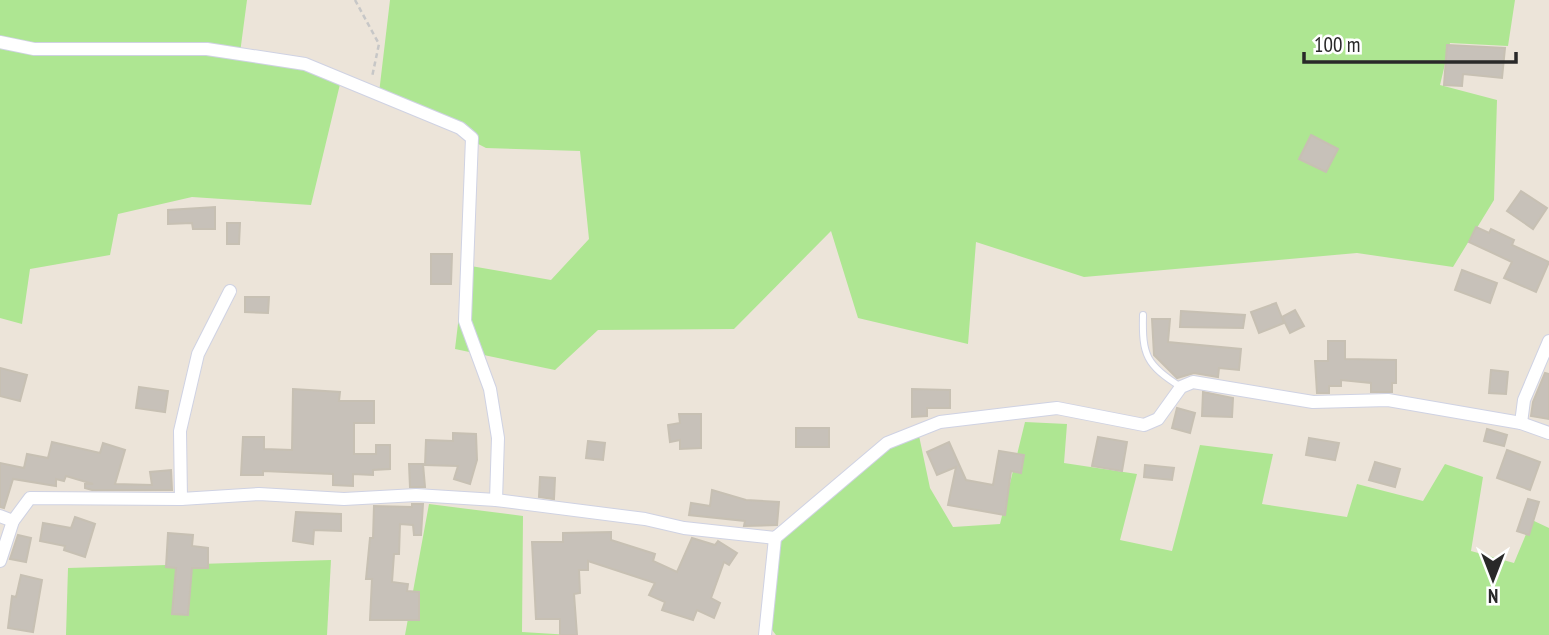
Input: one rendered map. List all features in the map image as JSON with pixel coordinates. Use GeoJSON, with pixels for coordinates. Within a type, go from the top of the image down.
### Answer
{"type":"FeatureCollection","features":[{"type":"Feature","properties":{"kind":"street"},"geometry":{"type":"LineString","coordinates":[[0,42],[34,49],[207,49],[305,64],[460,128],[472,138],[465,321],[492,401],[498,438],[496,500]]}},
{"type":"Feature","properties":{"kind":"street"},"geometry":{"type":"LineString","coordinates":[[181,499],[180,431],[198,354],[230,291]]}},
{"type":"Feature","properties":{"kind":"street"},"geometry":{"type":"LineString","coordinates":[[1521,423],[1524,400],[1549,341]]}},
{"type":"Feature","properties":{"kind":"street"},"geometry":{"type":"LineString","coordinates":[[765,635],[775,538],[887,443],[940,422],[1057,408],[1075,409],[1144,425],[1158,419],[1181,387],[1193,382],[1313,402],[1388,400],[1521,423],[1549,433]]}},
{"type":"Feature","properties":{"kind":"street"},"geometry":{"type":"LineString","coordinates":[[0,561],[13,521],[30,498],[181,499],[259,494],[344,499],[416,495],[496,500],[775,538]]}},
{"type":"Feature","properties":{"kind":"street"},"geometry":{"type":"LineString","coordinates":[[0,516],[13,521]]}},
{"type":"Feature","properties":{"kind":"lane"},"geometry":{"type":"LineString","coordinates":[[1143,315],[1142,345],[1146,356],[1181,387]]}},
{"type":"Feature","properties":{"kind":"path"},"geometry":{"type":"LineString","coordinates":[[355,0],[379,44],[367,90]]}},
{"type":"Feature","properties":{"kind":"green space"},"geometry":{"type":"Polygon","coordinates":[[[0,0],[247,0],[240,53],[341,80],[311,205],[192,197],[118,214],[110,255],[30,269],[22,324],[0,318],[0,0]]]}},
{"type":"Feature","properties":{"kind":"green space"},"geometry":{"type":"Polygon","coordinates":[[[390,0],[1515,0],[1508,46],[1450,43],[1440,85],[1497,100],[1494,200],[1453,267],[1357,253],[1084,277],[976,242],[968,344],[858,318],[831,231],[734,329],[598,330],[555,370],[455,349],[465,265],[551,280],[589,239],[580,151],[486,148],[379,93],[390,0]]]}},
{"type":"Feature","properties":{"kind":"green space"},"geometry":{"type":"Polygon","coordinates":[[[1025,422],[1067,424],[1064,463],[1137,474],[1120,540],[1172,551],[1200,445],[1273,454],[1262,504],[1347,517],[1357,484],[1423,501],[1445,464],[1483,477],[1471,551],[1514,563],[1532,520],[1549,528],[1549,635],[776,635],[766,622],[775,545],[877,446],[918,431],[930,488],[953,527],[1000,524],[1025,422]]]}},
{"type":"Feature","properties":{"kind":"green space"},"geometry":{"type":"Polygon","coordinates":[[[429,504],[523,516],[522,632],[571,635],[405,635],[429,504]]]}},
{"type":"Feature","properties":{"kind":"green space"},"geometry":{"type":"Polygon","coordinates":[[[331,560],[327,635],[66,635],[68,568],[331,560]]]}},
{"type":"Feature","properties":{"kind":"building"},"geometry":{"type":"Polygon","coordinates":[[[1447,45],[1505,48],[1502,78],[1463,74],[1462,86],[1444,85],[1447,45]]]}},
{"type":"Feature","properties":{"kind":"building"},"geometry":{"type":"Polygon","coordinates":[[[1311,135],[1338,149],[1326,172],[1299,159],[1311,135]]]}},
{"type":"Feature","properties":{"kind":"building"},"geometry":{"type":"Polygon","coordinates":[[[1521,191],[1547,208],[1533,229],[1507,211],[1521,191]]]}},
{"type":"Feature","properties":{"kind":"building"},"geometry":{"type":"Polygon","coordinates":[[[215,207],[215,229],[193,229],[192,223],[168,224],[168,210],[215,207]]]}},
{"type":"Feature","properties":{"kind":"building"},"geometry":{"type":"Polygon","coordinates":[[[227,223],[240,223],[239,244],[227,244],[227,223]]]}},
{"type":"Feature","properties":{"kind":"building"},"geometry":{"type":"Polygon","coordinates":[[[1476,227],[1489,233],[1491,229],[1514,240],[1512,245],[1549,262],[1536,292],[1504,278],[1512,262],[1469,242],[1476,227]]]}},
{"type":"Feature","properties":{"kind":"building"},"geometry":{"type":"Polygon","coordinates":[[[431,254],[452,254],[451,284],[431,284],[431,254]]]}},
{"type":"Feature","properties":{"kind":"building"},"geometry":{"type":"Polygon","coordinates":[[[1462,270],[1497,283],[1490,303],[1455,290],[1462,270]]]}},
{"type":"Feature","properties":{"kind":"building"},"geometry":{"type":"Polygon","coordinates":[[[245,297],[269,297],[268,313],[245,312],[245,297]]]}},
{"type":"Feature","properties":{"kind":"building"},"geometry":{"type":"Polygon","coordinates":[[[1276,303],[1284,323],[1259,333],[1251,312],[1276,303]]]}},
{"type":"Feature","properties":{"kind":"building"},"geometry":{"type":"Polygon","coordinates":[[[1295,310],[1304,326],[1290,333],[1282,317],[1295,310]]]}},
{"type":"Feature","properties":{"kind":"building"},"geometry":{"type":"Polygon","coordinates":[[[1181,311],[1245,315],[1243,328],[1180,327],[1181,311]]]}},
{"type":"Feature","properties":{"kind":"building"},"geometry":{"type":"Polygon","coordinates":[[[1152,319],[1170,319],[1168,342],[1241,349],[1239,370],[1219,368],[1218,377],[1194,373],[1177,378],[1154,355],[1152,319]]]}},
{"type":"Feature","properties":{"kind":"building"},"geometry":{"type":"Polygon","coordinates":[[[1328,341],[1345,341],[1345,359],[1396,360],[1396,383],[1392,383],[1392,392],[1371,392],[1371,383],[1341,380],[1341,386],[1329,386],[1329,393],[1317,393],[1315,361],[1328,361],[1328,341]]]}},
{"type":"Feature","properties":{"kind":"building"},"geometry":{"type":"Polygon","coordinates":[[[0,368],[27,375],[20,401],[0,396],[0,368]]]}},
{"type":"Feature","properties":{"kind":"building"},"geometry":{"type":"Polygon","coordinates":[[[1491,370],[1508,372],[1506,394],[1489,393],[1491,370]]]}},
{"type":"Feature","properties":{"kind":"building"},"geometry":{"type":"Polygon","coordinates":[[[1545,373],[1549,374],[1549,419],[1531,416],[1533,402],[1545,373]]]}},
{"type":"Feature","properties":{"kind":"building"},"geometry":{"type":"Polygon","coordinates":[[[139,387],[168,391],[165,412],[136,408],[139,387]]]}},
{"type":"Feature","properties":{"kind":"building"},"geometry":{"type":"Polygon","coordinates":[[[293,389],[340,392],[339,401],[374,401],[374,423],[354,423],[354,454],[376,454],[376,445],[390,445],[390,469],[373,470],[373,475],[353,474],[353,486],[333,485],[333,474],[263,471],[263,475],[241,475],[243,437],[264,437],[264,449],[292,450],[293,389]]]}},
{"type":"Feature","properties":{"kind":"building"},"geometry":{"type":"Polygon","coordinates":[[[912,389],[950,390],[950,408],[927,408],[927,416],[912,417],[912,389]]]}},
{"type":"Feature","properties":{"kind":"building"},"geometry":{"type":"Polygon","coordinates":[[[1203,392],[1233,398],[1232,417],[1202,416],[1203,392]]]}},
{"type":"Feature","properties":{"kind":"building"},"geometry":{"type":"Polygon","coordinates":[[[1177,408],[1195,413],[1190,433],[1172,428],[1177,408]]]}},
{"type":"Feature","properties":{"kind":"building"},"geometry":{"type":"Polygon","coordinates":[[[679,414],[701,414],[701,448],[680,449],[680,440],[670,442],[668,425],[680,423],[679,414]]]}},
{"type":"Feature","properties":{"kind":"building"},"geometry":{"type":"Polygon","coordinates":[[[796,428],[829,428],[829,447],[796,447],[796,428]]]}},
{"type":"Feature","properties":{"kind":"building"},"geometry":{"type":"Polygon","coordinates":[[[1487,429],[1507,435],[1504,446],[1484,441],[1487,429]]]}},
{"type":"Feature","properties":{"kind":"building"},"geometry":{"type":"Polygon","coordinates":[[[453,433],[476,434],[477,460],[470,484],[454,479],[458,466],[425,465],[426,440],[453,441],[453,433]]]}},
{"type":"Feature","properties":{"kind":"building"},"geometry":{"type":"Polygon","coordinates":[[[1098,437],[1127,442],[1122,471],[1092,466],[1098,437]]]}},
{"type":"Feature","properties":{"kind":"building"},"geometry":{"type":"Polygon","coordinates":[[[1309,438],[1339,443],[1335,460],[1306,455],[1309,438]]]}},
{"type":"Feature","properties":{"kind":"building"},"geometry":{"type":"Polygon","coordinates":[[[588,441],[605,443],[603,460],[586,458],[588,441]]]}},
{"type":"Feature","properties":{"kind":"building"},"geometry":{"type":"Polygon","coordinates":[[[52,442],[100,453],[103,443],[125,450],[115,484],[152,485],[150,472],[171,470],[172,490],[92,490],[85,488],[85,484],[93,484],[66,476],[64,481],[56,479],[56,486],[13,479],[4,508],[0,507],[0,463],[24,468],[27,454],[48,458],[52,442]]]}},
{"type":"Feature","properties":{"kind":"building"},"geometry":{"type":"Polygon","coordinates":[[[949,442],[966,480],[993,485],[999,451],[1024,455],[1021,473],[1011,471],[1005,515],[948,505],[956,467],[937,475],[927,452],[949,442]]]}},
{"type":"Feature","properties":{"kind":"building"},"geometry":{"type":"Polygon","coordinates":[[[1507,450],[1540,462],[1530,490],[1497,478],[1507,450]]]}},
{"type":"Feature","properties":{"kind":"building"},"geometry":{"type":"Polygon","coordinates":[[[1375,462],[1400,469],[1395,487],[1369,480],[1375,462]]]}},
{"type":"Feature","properties":{"kind":"building"},"geometry":{"type":"Polygon","coordinates":[[[409,464],[423,464],[425,487],[410,487],[409,464]]]}},
{"type":"Feature","properties":{"kind":"building"},"geometry":{"type":"Polygon","coordinates":[[[1145,465],[1174,468],[1172,480],[1144,477],[1145,465]]]}},
{"type":"Feature","properties":{"kind":"building"},"geometry":{"type":"Polygon","coordinates":[[[540,477],[555,478],[554,499],[539,497],[540,477]]]}},
{"type":"Feature","properties":{"kind":"building"},"geometry":{"type":"Polygon","coordinates":[[[712,490],[746,500],[779,502],[777,525],[744,526],[745,521],[689,515],[691,503],[710,506],[712,490]]]}},
{"type":"Feature","properties":{"kind":"building"},"geometry":{"type":"Polygon","coordinates":[[[1528,499],[1539,502],[1529,535],[1517,531],[1528,499]]]}},
{"type":"Feature","properties":{"kind":"building"},"geometry":{"type":"Polygon","coordinates":[[[412,504],[423,504],[421,535],[414,535],[413,525],[400,524],[399,554],[394,554],[392,582],[408,584],[407,591],[419,592],[419,620],[370,620],[372,579],[366,579],[370,538],[373,538],[374,506],[412,507],[412,504]]]}},
{"type":"Feature","properties":{"kind":"building"},"geometry":{"type":"Polygon","coordinates":[[[296,512],[341,514],[341,531],[314,530],[313,544],[293,541],[296,512]]]}},
{"type":"Feature","properties":{"kind":"building"},"geometry":{"type":"Polygon","coordinates":[[[75,517],[95,524],[85,557],[64,550],[65,546],[40,541],[43,523],[71,528],[75,517]]]}},
{"type":"Feature","properties":{"kind":"building"},"geometry":{"type":"Polygon","coordinates":[[[611,532],[611,540],[655,554],[653,561],[677,572],[692,538],[715,545],[718,541],[737,553],[729,565],[724,562],[711,598],[720,603],[714,618],[697,610],[693,620],[662,610],[665,602],[649,595],[655,583],[588,561],[588,570],[579,570],[580,593],[574,594],[577,635],[560,635],[560,619],[536,619],[532,542],[563,542],[563,533],[611,532]]]}},
{"type":"Feature","properties":{"kind":"building"},"geometry":{"type":"Polygon","coordinates":[[[168,533],[193,535],[192,546],[208,548],[208,568],[192,568],[188,615],[172,614],[176,568],[166,567],[168,533]]]}},
{"type":"Feature","properties":{"kind":"building"},"geometry":{"type":"Polygon","coordinates":[[[18,535],[31,538],[26,562],[10,559],[18,535]]]}},
{"type":"Feature","properties":{"kind":"building"},"geometry":{"type":"Polygon","coordinates":[[[21,575],[42,580],[33,632],[8,628],[12,596],[16,597],[21,575]]]}}]}
